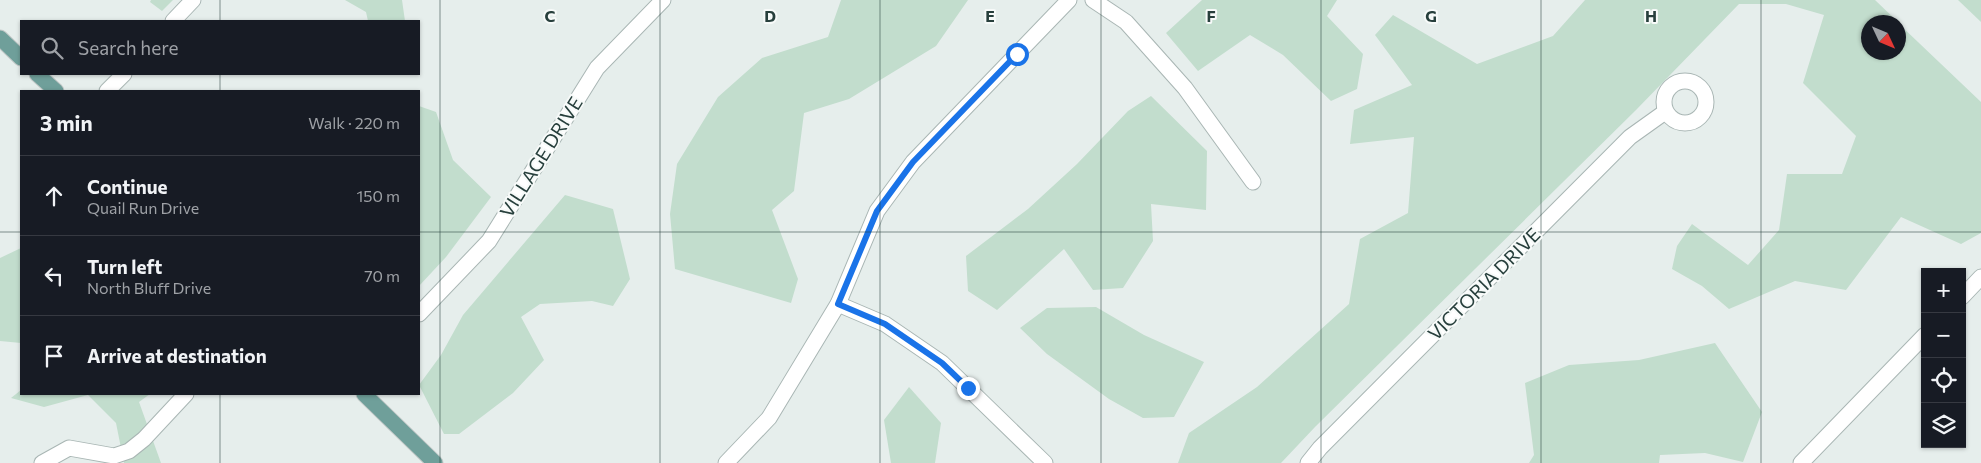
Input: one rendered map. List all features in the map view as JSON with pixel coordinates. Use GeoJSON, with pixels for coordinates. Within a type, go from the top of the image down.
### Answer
{"type":"FeatureCollection","features":[{"type":"Feature","properties":{"kind":"main road"},"geometry":{"type":"LineString","coordinates":[[0,38],[20,57]]}},
{"type":"Feature","properties":{"kind":"main road"},"geometry":{"type":"LineString","coordinates":[[39,75],[55,90]]}},
{"type":"Feature","properties":{"kind":"main road"},"geometry":{"type":"LineString","coordinates":[[365,395],[435,463]]}},
{"type":"Feature","properties":{"kind":"street"},"geometry":{"type":"LineString","coordinates":[[174,20],[193,0]]}},
{"type":"Feature","properties":{"kind":"street","name":"VILLAGE DRIVE"},"geometry":{"type":"LineString","coordinates":[[420,313],[489,240],[597,68],[663,0]]}},
{"type":"Feature","properties":{"kind":"street"},"geometry":{"type":"LineString","coordinates":[[726,463],[769,418],[838,304],[877,211],[913,162],[1069,0]]}},
{"type":"Feature","properties":{"kind":"street"},"geometry":{"type":"LineString","coordinates":[[1093,0],[1126,22],[1185,88],[1253,182]]}},
{"type":"Feature","properties":{"kind":"street"},"geometry":{"type":"LineString","coordinates":[[108,90],[123,75]]}},
{"type":"Feature","properties":{"kind":"street","name":"VICTORIA DRIVE"},"geometry":{"type":"LineString","coordinates":[[1308,463],[1320,448],[1630,137],[1665,112]]}},
{"type":"Feature","properties":{"kind":"street"},"geometry":{"type":"LineString","coordinates":[[1966,292],[1981,277]]}},
{"type":"Feature","properties":{"kind":"street"},"geometry":{"type":"LineString","coordinates":[[838,304],[885,324],[942,363],[1045,463]]}},
{"type":"Feature","properties":{"kind":"street"},"geometry":{"type":"LineString","coordinates":[[1801,463],[1921,339]]}},
{"type":"Feature","properties":{"kind":"street"},"geometry":{"type":"LineString","coordinates":[[42,463],[54,454],[69,448],[114,456],[129,451],[144,439],[185,395]]}},
{"type":"Feature","properties":{"kind":"green space"},"geometry":{"type":"Polygon","coordinates":[[[151,0],[173,0],[162,11],[150,2],[151,0]]]}},
{"type":"Feature","properties":{"kind":"green space"},"geometry":{"type":"Polygon","coordinates":[[[345,0],[402,0],[405,20],[368,20],[366,12],[345,0]]]}},
{"type":"Feature","properties":{"kind":"green space"},"geometry":{"type":"Polygon","coordinates":[[[841,0],[968,0],[936,46],[849,99],[804,113],[794,191],[772,210],[798,279],[791,303],[675,269],[670,214],[677,164],[718,97],[762,58],[828,37],[841,0]]]}},
{"type":"Feature","properties":{"kind":"green space"},"geometry":{"type":"Polygon","coordinates":[[[1202,0],[1337,0],[1327,16],[1363,54],[1357,89],[1331,101],[1283,55],[1250,35],[1198,71],[1166,33],[1202,0]]]}},
{"type":"Feature","properties":{"kind":"green space"},"geometry":{"type":"Polygon","coordinates":[[[1585,0],[1875,0],[1891,15],[1861,15],[1861,60],[1906,60],[1906,31],[1981,102],[1981,233],[1961,244],[1901,217],[1846,290],[1795,281],[1729,309],[1702,286],[1672,269],[1677,246],[1692,224],[1748,265],[1779,230],[1787,174],[1842,174],[1856,136],[1803,83],[1824,15],[1786,4],[1739,4],[1636,110],[1315,427],[1281,463],[1178,463],[1189,433],[1257,387],[1349,304],[1360,239],[1408,213],[1414,137],[1350,144],[1354,110],[1412,85],[1375,35],[1393,15],[1477,64],[1553,36],[1585,0]]]}},
{"type":"Feature","properties":{"kind":"green space"},"geometry":{"type":"Polygon","coordinates":[[[1958,0],[1981,0],[1981,22],[1958,0]]]}},
{"type":"Feature","properties":{"kind":"green space"},"geometry":{"type":"Polygon","coordinates":[[[1151,96],[1207,151],[1206,210],[1151,204],[1153,241],[1123,288],[1093,290],[1064,249],[997,310],[968,291],[966,256],[1028,209],[1077,164],[1128,111],[1151,96]]]}},
{"type":"Feature","properties":{"kind":"green space"},"geometry":{"type":"Polygon","coordinates":[[[420,106],[436,112],[453,160],[491,197],[446,257],[420,285],[420,106]]]}},
{"type":"Feature","properties":{"kind":"green space"},"geometry":{"type":"Polygon","coordinates":[[[565,195],[613,209],[630,279],[613,306],[592,301],[540,304],[521,317],[544,360],[513,393],[459,434],[444,434],[420,384],[441,355],[463,315],[565,195]]]}},
{"type":"Feature","properties":{"kind":"green space"},"geometry":{"type":"Polygon","coordinates":[[[20,248],[20,343],[0,341],[0,258],[20,248]]]}},
{"type":"Feature","properties":{"kind":"green space"},"geometry":{"type":"Polygon","coordinates":[[[1096,307],[1144,335],[1204,362],[1174,417],[1143,418],[1109,399],[1047,354],[1020,328],[1047,308],[1096,307]]]}},
{"type":"Feature","properties":{"kind":"green space"},"geometry":{"type":"Polygon","coordinates":[[[1715,343],[1762,412],[1743,462],[1705,453],[1660,455],[1659,463],[1529,463],[1534,455],[1525,383],[1569,365],[1639,360],[1715,343]]]}},
{"type":"Feature","properties":{"kind":"green space"},"geometry":{"type":"Polygon","coordinates":[[[909,387],[941,423],[935,463],[891,463],[884,420],[909,387]]]}},
{"type":"Feature","properties":{"kind":"green space"},"geometry":{"type":"Polygon","coordinates":[[[20,391],[20,395],[88,395],[44,407],[11,398],[20,391]]]}},
{"type":"Feature","properties":{"kind":"green space"},"geometry":{"type":"Polygon","coordinates":[[[88,395],[149,395],[139,402],[161,463],[124,463],[116,423],[88,395]]]}},
{"type":"Feature","properties":{"kind":"route"},"geometry":{"type":"LineString","coordinates":[[968,388],[942,363],[885,324],[838,304],[877,211],[913,162],[1017,54]]}}]}
